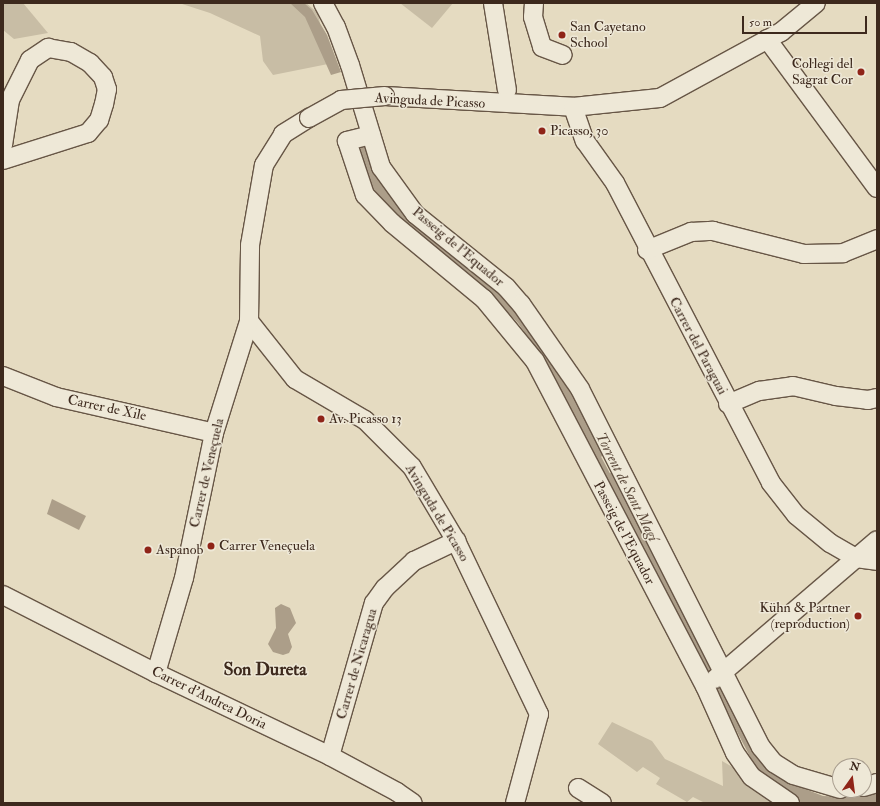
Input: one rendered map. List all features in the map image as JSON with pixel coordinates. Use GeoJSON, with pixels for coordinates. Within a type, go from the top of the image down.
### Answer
{"type":"FeatureCollection","features":[{"type":"Feature","properties":{"kind":"street"},"geometry":{"type":"LineString","coordinates":[[323,3],[338,33],[371,135]]}},
{"type":"Feature","properties":{"kind":"street"},"geometry":{"type":"LineString","coordinates":[[493,3],[507,90]]}},
{"type":"Feature","properties":{"kind":"street"},"geometry":{"type":"LineString","coordinates":[[534,3],[533,17],[542,47],[563,55]]}},
{"type":"Feature","properties":{"kind":"street","name":"Avinguda de Picasso"},"geometry":{"type":"LineString","coordinates":[[515,803],[539,714],[456,541],[412,468],[365,420],[295,379],[249,321],[250,245],[264,165],[283,134],[341,100],[385,96],[573,108],[660,98],[780,32],[816,3]]}},
{"type":"Feature","properties":{"kind":"street"},"geometry":{"type":"LineString","coordinates":[[767,39],[877,188]]}},
{"type":"Feature","properties":{"kind":"street"},"geometry":{"type":"LineString","coordinates":[[3,145],[10,100],[30,60],[48,48],[70,52],[90,63],[103,77],[107,89],[104,104],[99,120],[88,133],[3,160]]}},
{"type":"Feature","properties":{"kind":"street","name":"Carrer del Paraguai"},"geometry":{"type":"LineString","coordinates":[[573,108],[585,141],[615,183],[647,250],[771,483],[796,515],[830,543],[856,558]]}},
{"type":"Feature","properties":{"kind":"street","name":"Passeig de l'Equador"},"geometry":{"type":"LineString","coordinates":[[790,803],[752,777],[735,753],[714,679],[605,467],[580,389],[521,304],[506,287],[415,214],[381,167],[371,135],[347,142],[365,195],[392,223],[484,299],[535,361],[605,467],[714,679],[760,747],[774,763],[793,775],[832,787]]}},
{"type":"Feature","properties":{"kind":"street"},"geometry":{"type":"LineString","coordinates":[[647,250],[690,232],[713,231],[804,254],[843,253],[877,239]]}},
{"type":"Feature","properties":{"kind":"street","name":"Carrer de Veneçuela"},"geometry":{"type":"LineString","coordinates":[[156,673],[184,578],[214,433],[249,321]]}},
{"type":"Feature","properties":{"kind":"street","name":"Carrer de Xile"},"geometry":{"type":"LineString","coordinates":[[3,376],[56,397],[214,433]]}},
{"type":"Feature","properties":{"kind":"street"},"geometry":{"type":"LineString","coordinates":[[728,404],[759,391],[793,386],[836,396],[868,400],[877,398]]}},
{"type":"Feature","properties":{"kind":"street"},"geometry":{"type":"LineString","coordinates":[[714,679],[877,540]]}},
{"type":"Feature","properties":{"kind":"street","name":"Carrer de Nicaragua"},"geometry":{"type":"LineString","coordinates":[[330,756],[374,603],[385,588],[414,561],[456,541]]}},
{"type":"Feature","properties":{"kind":"street"},"geometry":{"type":"LineString","coordinates":[[856,558],[877,561]]}},
{"type":"Feature","properties":{"kind":"street","name":"Carrer d'Andrea Doria"},"geometry":{"type":"LineString","coordinates":[[3,595],[156,673],[330,756],[397,792],[413,803]]}},
{"type":"Feature","properties":{"kind":"street"},"geometry":{"type":"LineString","coordinates":[[578,788],[602,803]]}},
{"type":"Feature","properties":{"kind":"shaded area"},"geometry":{"type":"Polygon","coordinates":[[[3,3],[23,3],[48,33],[14,39],[3,30],[3,3]]]}},
{"type":"Feature","properties":{"kind":"shaded area"},"geometry":{"type":"Polygon","coordinates":[[[179,3],[306,3],[318,13],[328,64],[273,75],[263,61],[260,36],[210,13],[179,3]]]}},
{"type":"Feature","properties":{"kind":"shaded area"},"geometry":{"type":"Polygon","coordinates":[[[290,3],[304,3],[312,10],[327,35],[341,72],[331,75],[305,17],[290,3]]]}},
{"type":"Feature","properties":{"kind":"shaded area"},"geometry":{"type":"Polygon","coordinates":[[[400,3],[453,3],[432,28],[400,3]]]}},
{"type":"Feature","properties":{"kind":"shaded area"},"geometry":{"type":"Polygon","coordinates":[[[368,146],[450,247],[442,257],[398,218],[372,187],[358,149],[368,146]]]}},
{"type":"Feature","properties":{"kind":"shaded area"},"geometry":{"type":"Polygon","coordinates":[[[459,253],[508,294],[540,334],[607,453],[596,460],[545,361],[518,323],[494,298],[452,265],[459,253]]]}},
{"type":"Feature","properties":{"kind":"shaded area"},"geometry":{"type":"Polygon","coordinates":[[[616,470],[710,653],[699,659],[605,476],[616,470]]]}},
{"type":"Feature","properties":{"kind":"shaded area"},"geometry":{"type":"Polygon","coordinates":[[[52,499],[86,516],[79,530],[47,514],[52,499]]]}},
{"type":"Feature","properties":{"kind":"shaded area"},"geometry":{"type":"Polygon","coordinates":[[[281,604],[290,608],[296,623],[288,634],[292,647],[289,653],[283,655],[273,652],[268,644],[276,628],[275,608],[281,604]]]}},
{"type":"Feature","properties":{"kind":"shaded area"},"geometry":{"type":"Polygon","coordinates":[[[733,699],[767,765],[785,781],[823,796],[832,796],[832,798],[872,798],[872,791],[877,788],[877,802],[803,803],[794,800],[767,781],[756,768],[723,705],[733,699]]]}},
{"type":"Feature","properties":{"kind":"shaded area"},"geometry":{"type":"Polygon","coordinates":[[[612,722],[652,741],[665,759],[723,786],[722,761],[743,773],[781,803],[705,803],[693,797],[687,802],[656,784],[660,778],[643,767],[637,772],[598,744],[612,722]]]}},
{"type":"Feature","properties":{"kind":"waterway","name":"Torrent de Sant Magí"},"geometry":{"type":"LineString","coordinates":[[441,249],[459,264]]}},
{"type":"Feature","properties":{"kind":"waterway","name":"Torrent de Sant Magí"},"geometry":{"type":"LineString","coordinates":[[596,453],[610,479]]}},
{"type":"Feature","properties":{"kind":"waterway","name":"Torrent de Sant Magí"},"geometry":{"type":"LineString","coordinates":[[699,652],[729,708]]}},
{"type":"Feature","properties":{"kind":"place","name":"San Cayetano School"},"geometry":{"type":"Point","coordinates":[562,35]}},
{"type":"Feature","properties":{"kind":"place","name":"Col·legi del Sagrat Cor"},"geometry":{"type":"Point","coordinates":[861,72]}},
{"type":"Feature","properties":{"kind":"place","name":"Picasso, 30"},"geometry":{"type":"Point","coordinates":[542,131]}},
{"type":"Feature","properties":{"kind":"place","name":"Av. Picasso 13"},"geometry":{"type":"Point","coordinates":[321,419]}},
{"type":"Feature","properties":{"kind":"place","name":"Carrer Veneçuela"},"geometry":{"type":"Point","coordinates":[211,546]}},
{"type":"Feature","properties":{"kind":"place","name":"Aspanob"},"geometry":{"type":"Point","coordinates":[148,550]}},
{"type":"Feature","properties":{"kind":"place","name":"Kühn & Partner (reproduction)"},"geometry":{"type":"Point","coordinates":[858,616]}},
{"type":"Feature","properties":{"kind":"district","name":"Son Dureta"},"geometry":{"type":"Point","coordinates":[265,670]}}]}
